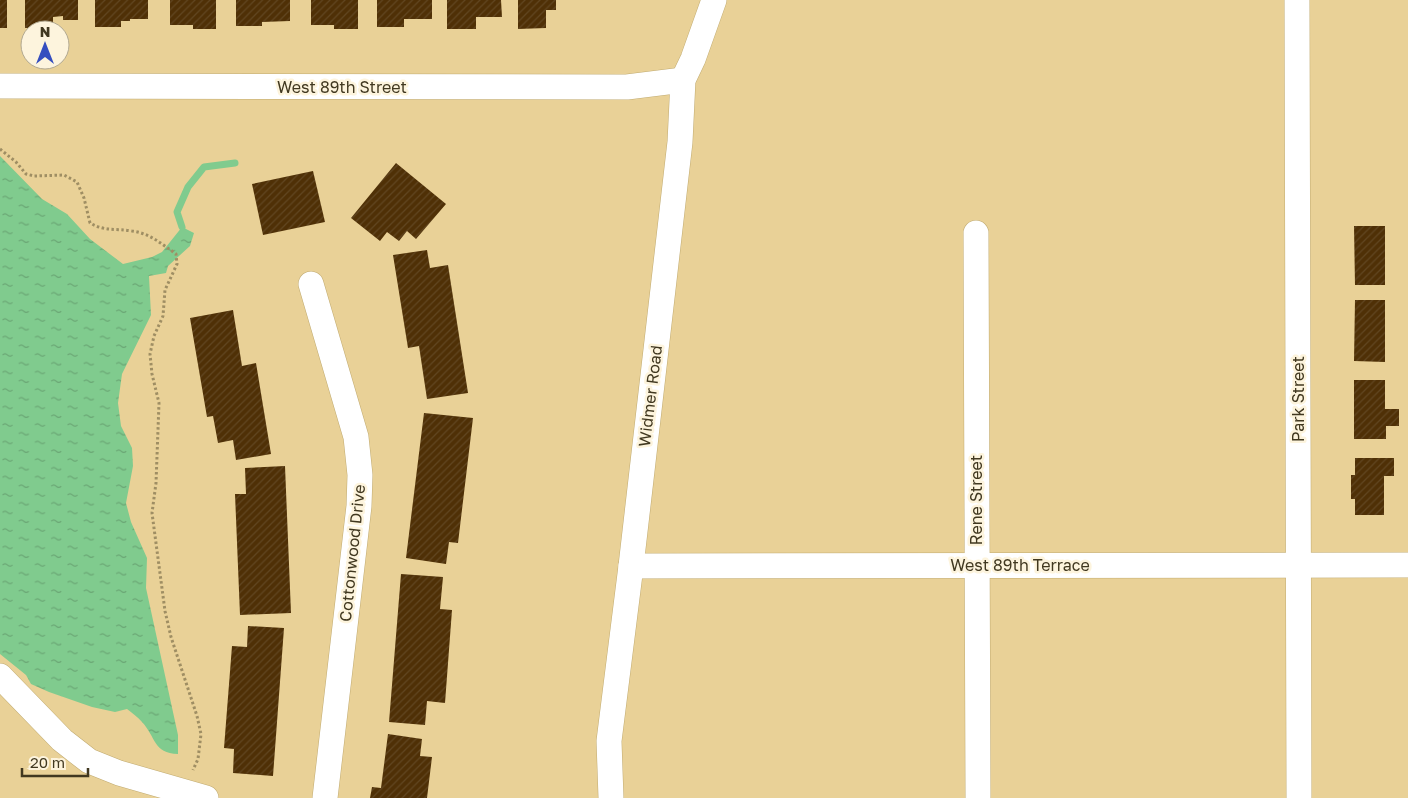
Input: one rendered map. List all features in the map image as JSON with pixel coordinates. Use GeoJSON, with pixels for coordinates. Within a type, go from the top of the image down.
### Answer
{"type":"FeatureCollection","features":[{"type":"Feature","properties":{"kind":"street","name":"Widmer Road"},"geometry":{"type":"LineString","coordinates":[[611,798],[610,741],[632,566],[680,142],[683,80],[693,59],[714,0]]}},
{"type":"Feature","properties":{"kind":"street","name":"Park Street"},"geometry":{"type":"LineString","coordinates":[[1297,0],[1299,798]]}},
{"type":"Feature","properties":{"kind":"street","name":"West 89th Street"},"geometry":{"type":"LineString","coordinates":[[0,86],[627,87],[683,80]]}},
{"type":"Feature","properties":{"kind":"street","name":"Rene Street"},"geometry":{"type":"LineString","coordinates":[[976,232],[978,798]]}},
{"type":"Feature","properties":{"kind":"street","name":"Cottonwood Drive"},"geometry":{"type":"LineString","coordinates":[[311,284],[356,437],[360,475],[359,506],[325,798]]}},
{"type":"Feature","properties":{"kind":"street","name":"West 89th Terrace"},"geometry":{"type":"LineString","coordinates":[[632,566],[976,564],[1408,565]]}},
{"type":"Feature","properties":{"kind":"street"},"geometry":{"type":"LineString","coordinates":[[0,676],[62,740],[89,760],[119,773],[206,798]]}},
{"type":"Feature","properties":{"kind":"path"},"geometry":{"type":"LineString","coordinates":[[0,149],[16,162],[26,174],[34,176],[64,175],[77,182],[84,198],[90,223],[101,229],[132,231],[151,236],[176,254],[177,264],[165,290],[163,316],[154,336],[150,354],[152,374],[159,403],[156,483],[152,513],[169,628],[201,734],[198,759],[189,780],[181,792]]}},
{"type":"Feature","properties":{"kind":"water"},"geometry":{"type":"Polygon","coordinates":[[[0,156],[42,199],[67,214],[90,239],[123,264],[152,257],[162,252],[182,227],[194,233],[190,246],[168,266],[166,273],[149,276],[151,315],[122,374],[118,403],[121,426],[132,448],[133,466],[126,503],[131,522],[147,558],[146,588],[178,735],[178,754],[164,751],[159,747],[142,722],[127,709],[115,712],[92,707],[49,692],[31,684],[26,675],[0,654],[0,156]]]}},
{"type":"Feature","properties":{"kind":"building"},"geometry":{"type":"Polygon","coordinates":[[[0,0],[7,0],[7,28],[0,28],[0,0]]]}},
{"type":"Feature","properties":{"kind":"building"},"geometry":{"type":"Polygon","coordinates":[[[25,0],[78,0],[78,20],[63,20],[63,16],[53,17],[53,20],[25,20],[25,0]]]}},
{"type":"Feature","properties":{"kind":"building"},"geometry":{"type":"Polygon","coordinates":[[[95,0],[148,0],[148,19],[121,21],[121,27],[95,27],[95,0]]]}},
{"type":"Feature","properties":{"kind":"building"},"geometry":{"type":"Polygon","coordinates":[[[170,0],[216,0],[216,29],[193,29],[193,25],[170,25],[170,0]]]}},
{"type":"Feature","properties":{"kind":"building"},"geometry":{"type":"Polygon","coordinates":[[[236,0],[290,0],[290,21],[262,22],[262,26],[236,26],[236,0]]]}},
{"type":"Feature","properties":{"kind":"building"},"geometry":{"type":"Polygon","coordinates":[[[311,0],[358,0],[358,29],[334,29],[334,25],[311,25],[311,0]]]}},
{"type":"Feature","properties":{"kind":"building"},"geometry":{"type":"Polygon","coordinates":[[[377,0],[432,0],[432,19],[404,19],[404,27],[377,27],[377,0]]]}},
{"type":"Feature","properties":{"kind":"building"},"geometry":{"type":"Polygon","coordinates":[[[447,0],[501,0],[502,17],[476,17],[476,29],[447,29],[447,0]]]}},
{"type":"Feature","properties":{"kind":"building"},"geometry":{"type":"Polygon","coordinates":[[[518,0],[556,0],[556,10],[546,10],[546,28],[518,29],[518,0]]]}},
{"type":"Feature","properties":{"kind":"building"},"geometry":{"type":"Polygon","coordinates":[[[396,163],[446,204],[416,239],[407,231],[399,241],[387,232],[380,241],[351,218],[396,163]]]}},
{"type":"Feature","properties":{"kind":"building"},"geometry":{"type":"Polygon","coordinates":[[[313,171],[325,222],[263,235],[252,184],[313,171]]]}},
{"type":"Feature","properties":{"kind":"building"},"geometry":{"type":"Polygon","coordinates":[[[1354,226],[1385,226],[1385,285],[1355,285],[1354,226]]]}},
{"type":"Feature","properties":{"kind":"building"},"geometry":{"type":"Polygon","coordinates":[[[427,250],[430,268],[448,265],[468,393],[427,399],[419,346],[408,348],[393,255],[427,250]]]}},
{"type":"Feature","properties":{"kind":"building"},"geometry":{"type":"Polygon","coordinates":[[[1355,300],[1385,300],[1385,362],[1354,361],[1355,300]]]}},
{"type":"Feature","properties":{"kind":"building"},"geometry":{"type":"Polygon","coordinates":[[[233,310],[242,366],[256,363],[271,454],[236,460],[233,440],[218,443],[213,416],[207,417],[190,318],[233,310]]]}},
{"type":"Feature","properties":{"kind":"building"},"geometry":{"type":"Polygon","coordinates":[[[1354,380],[1385,380],[1385,409],[1399,409],[1399,426],[1386,426],[1386,439],[1354,439],[1354,380]]]}},
{"type":"Feature","properties":{"kind":"building"},"geometry":{"type":"Polygon","coordinates":[[[424,413],[473,418],[458,543],[449,542],[446,564],[406,558],[424,413]]]}},
{"type":"Feature","properties":{"kind":"building"},"geometry":{"type":"Polygon","coordinates":[[[1355,458],[1394,458],[1394,476],[1384,476],[1384,515],[1355,515],[1355,499],[1351,499],[1351,475],[1355,475],[1355,458]]]}},
{"type":"Feature","properties":{"kind":"building"},"geometry":{"type":"Polygon","coordinates":[[[285,466],[291,613],[240,615],[235,494],[246,494],[245,468],[285,466]]]}},
{"type":"Feature","properties":{"kind":"building"},"geometry":{"type":"Polygon","coordinates":[[[401,574],[443,577],[440,609],[452,610],[445,703],[427,701],[425,725],[389,722],[401,574]]]}},
{"type":"Feature","properties":{"kind":"building"},"geometry":{"type":"Polygon","coordinates":[[[248,626],[284,628],[273,776],[233,773],[234,749],[224,748],[232,646],[247,647],[248,626]]]}},
{"type":"Feature","properties":{"kind":"building"},"geometry":{"type":"Polygon","coordinates":[[[388,734],[422,739],[420,756],[432,757],[427,798],[370,798],[372,787],[381,788],[388,734]]]}},
{"type":"Feature","properties":{"kind":"waterway"},"geometry":{"type":"LineString","coordinates":[[182,227],[177,212],[188,187],[204,167],[235,163]]}}]}
